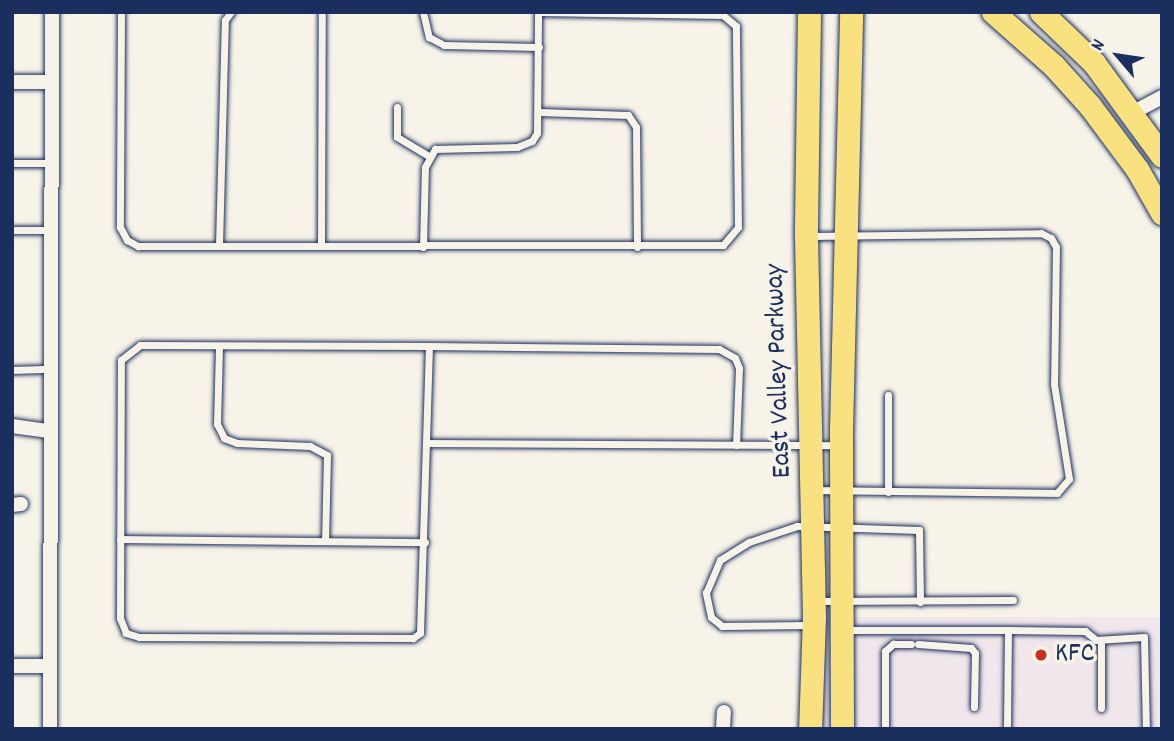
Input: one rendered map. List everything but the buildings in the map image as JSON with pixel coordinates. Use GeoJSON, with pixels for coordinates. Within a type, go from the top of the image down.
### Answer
{"type":"FeatureCollection","features":[{"type":"Feature","properties":{"kind":"main road","name":"East Valley Parkway"},"geometry":{"type":"LineString","coordinates":[[809,12],[806,236],[813,445],[814,601],[810,729]]}},
{"type":"Feature","properties":{"kind":"main road","name":"East Valley Parkway"},"geometry":{"type":"LineString","coordinates":[[842,729],[841,445],[851,12]]}},
{"type":"Feature","properties":{"kind":"main road"},"geometry":{"type":"LineString","coordinates":[[993,12],[1054,66],[1090,106],[1137,169],[1162,213]]}},
{"type":"Feature","properties":{"kind":"main road"},"geometry":{"type":"LineString","coordinates":[[1041,12],[1094,63],[1134,112],[1162,156]]}},
{"type":"Feature","properties":{"kind":"main road"},"geometry":{"type":"LineString","coordinates":[[811,702],[822,729]]}},
{"type":"Feature","properties":{"kind":"street"},"geometry":{"type":"LineString","coordinates":[[50,729],[52,12]]}},
{"type":"Feature","properties":{"kind":"street"},"geometry":{"type":"LineString","coordinates":[[12,82],[52,82]]}},
{"type":"Feature","properties":{"kind":"street"},"geometry":{"type":"LineString","coordinates":[[1134,112],[1162,97]]}},
{"type":"Feature","properties":{"kind":"street"},"geometry":{"type":"LineString","coordinates":[[12,426],[49,431]]}},
{"type":"Feature","properties":{"kind":"street"},"geometry":{"type":"LineString","coordinates":[[12,666],[50,666]]}},
{"type":"Feature","properties":{"kind":"street"},"geometry":{"type":"LineString","coordinates":[[723,729],[724,712]]}},
{"type":"Feature","properties":{"kind":"lane"},"geometry":{"type":"LineString","coordinates":[[121,12],[120,227],[127,240],[138,246],[321,245],[423,247],[637,247],[723,245],[735,235],[736,26],[723,15],[539,12],[537,133],[517,147],[435,149],[425,167],[423,247]]}},
{"type":"Feature","properties":{"kind":"lane"},"geometry":{"type":"LineString","coordinates":[[219,246],[225,20],[231,12]]}},
{"type":"Feature","properties":{"kind":"lane"},"geometry":{"type":"LineString","coordinates":[[321,245],[322,12]]}},
{"type":"Feature","properties":{"kind":"lane"},"geometry":{"type":"LineString","coordinates":[[423,12],[429,37],[444,45],[539,47]]}},
{"type":"Feature","properties":{"kind":"lane"},"geometry":{"type":"LineString","coordinates":[[397,107],[397,137],[429,156]]}},
{"type":"Feature","properties":{"kind":"lane"},"geometry":{"type":"LineString","coordinates":[[539,112],[628,115],[636,127],[637,247]]}},
{"type":"Feature","properties":{"kind":"lane"},"geometry":{"type":"LineString","coordinates":[[12,163],[52,163]]}},
{"type":"Feature","properties":{"kind":"lane"},"geometry":{"type":"LineString","coordinates":[[12,230],[51,230]]}},
{"type":"Feature","properties":{"kind":"lane"},"geometry":{"type":"LineString","coordinates":[[806,236],[1041,233],[1056,247],[1054,384],[1069,479],[1057,494],[813,490]]}},
{"type":"Feature","properties":{"kind":"lane"},"geometry":{"type":"LineString","coordinates":[[429,346],[423,627],[413,638],[139,637],[126,633],[120,618],[121,360],[140,345],[219,347],[429,346],[719,349],[734,358],[739,368],[736,445]]}},
{"type":"Feature","properties":{"kind":"lane"},"geometry":{"type":"LineString","coordinates":[[219,347],[217,424],[224,438],[237,443],[310,446],[327,455],[325,541]]}},
{"type":"Feature","properties":{"kind":"lane"},"geometry":{"type":"LineString","coordinates":[[12,370],[50,369]]}},
{"type":"Feature","properties":{"kind":"lane"},"geometry":{"type":"LineString","coordinates":[[888,395],[888,492]]}},
{"type":"Feature","properties":{"kind":"lane"},"geometry":{"type":"LineString","coordinates":[[426,443],[841,445]]}},
{"type":"Feature","properties":{"kind":"lane"},"geometry":{"type":"LineString","coordinates":[[813,624],[730,629],[711,617],[706,593],[720,559],[749,542],[797,526],[919,530],[920,602]]}},
{"type":"Feature","properties":{"kind":"lane"},"geometry":{"type":"LineString","coordinates":[[120,539],[425,542]]}},
{"type":"Feature","properties":{"kind":"lane"},"geometry":{"type":"LineString","coordinates":[[814,601],[1013,600]]}},
{"type":"Feature","properties":{"kind":"lane"},"geometry":{"type":"LineString","coordinates":[[843,630],[1085,631],[1101,640],[1144,638],[1146,729]]}},
{"type":"Feature","properties":{"kind":"lane"},"geometry":{"type":"LineString","coordinates":[[1007,729],[1008,630]]}},
{"type":"Feature","properties":{"kind":"lane"},"geometry":{"type":"LineString","coordinates":[[1101,640],[1101,708]]}},
{"type":"Feature","properties":{"kind":"lane"},"geometry":{"type":"LineString","coordinates":[[885,729],[885,651],[893,645],[971,648],[975,653],[974,707]]}},
{"type":"Feature","properties":{"kind":"shaded area"},"geometry":{"type":"Polygon","coordinates":[[[814,617],[1162,617],[1162,729],[814,729],[814,617]]]}},
{"type":"Feature","properties":{"kind":"place","name":"KFC"},"geometry":{"type":"Point","coordinates":[1041,655]}}]}
